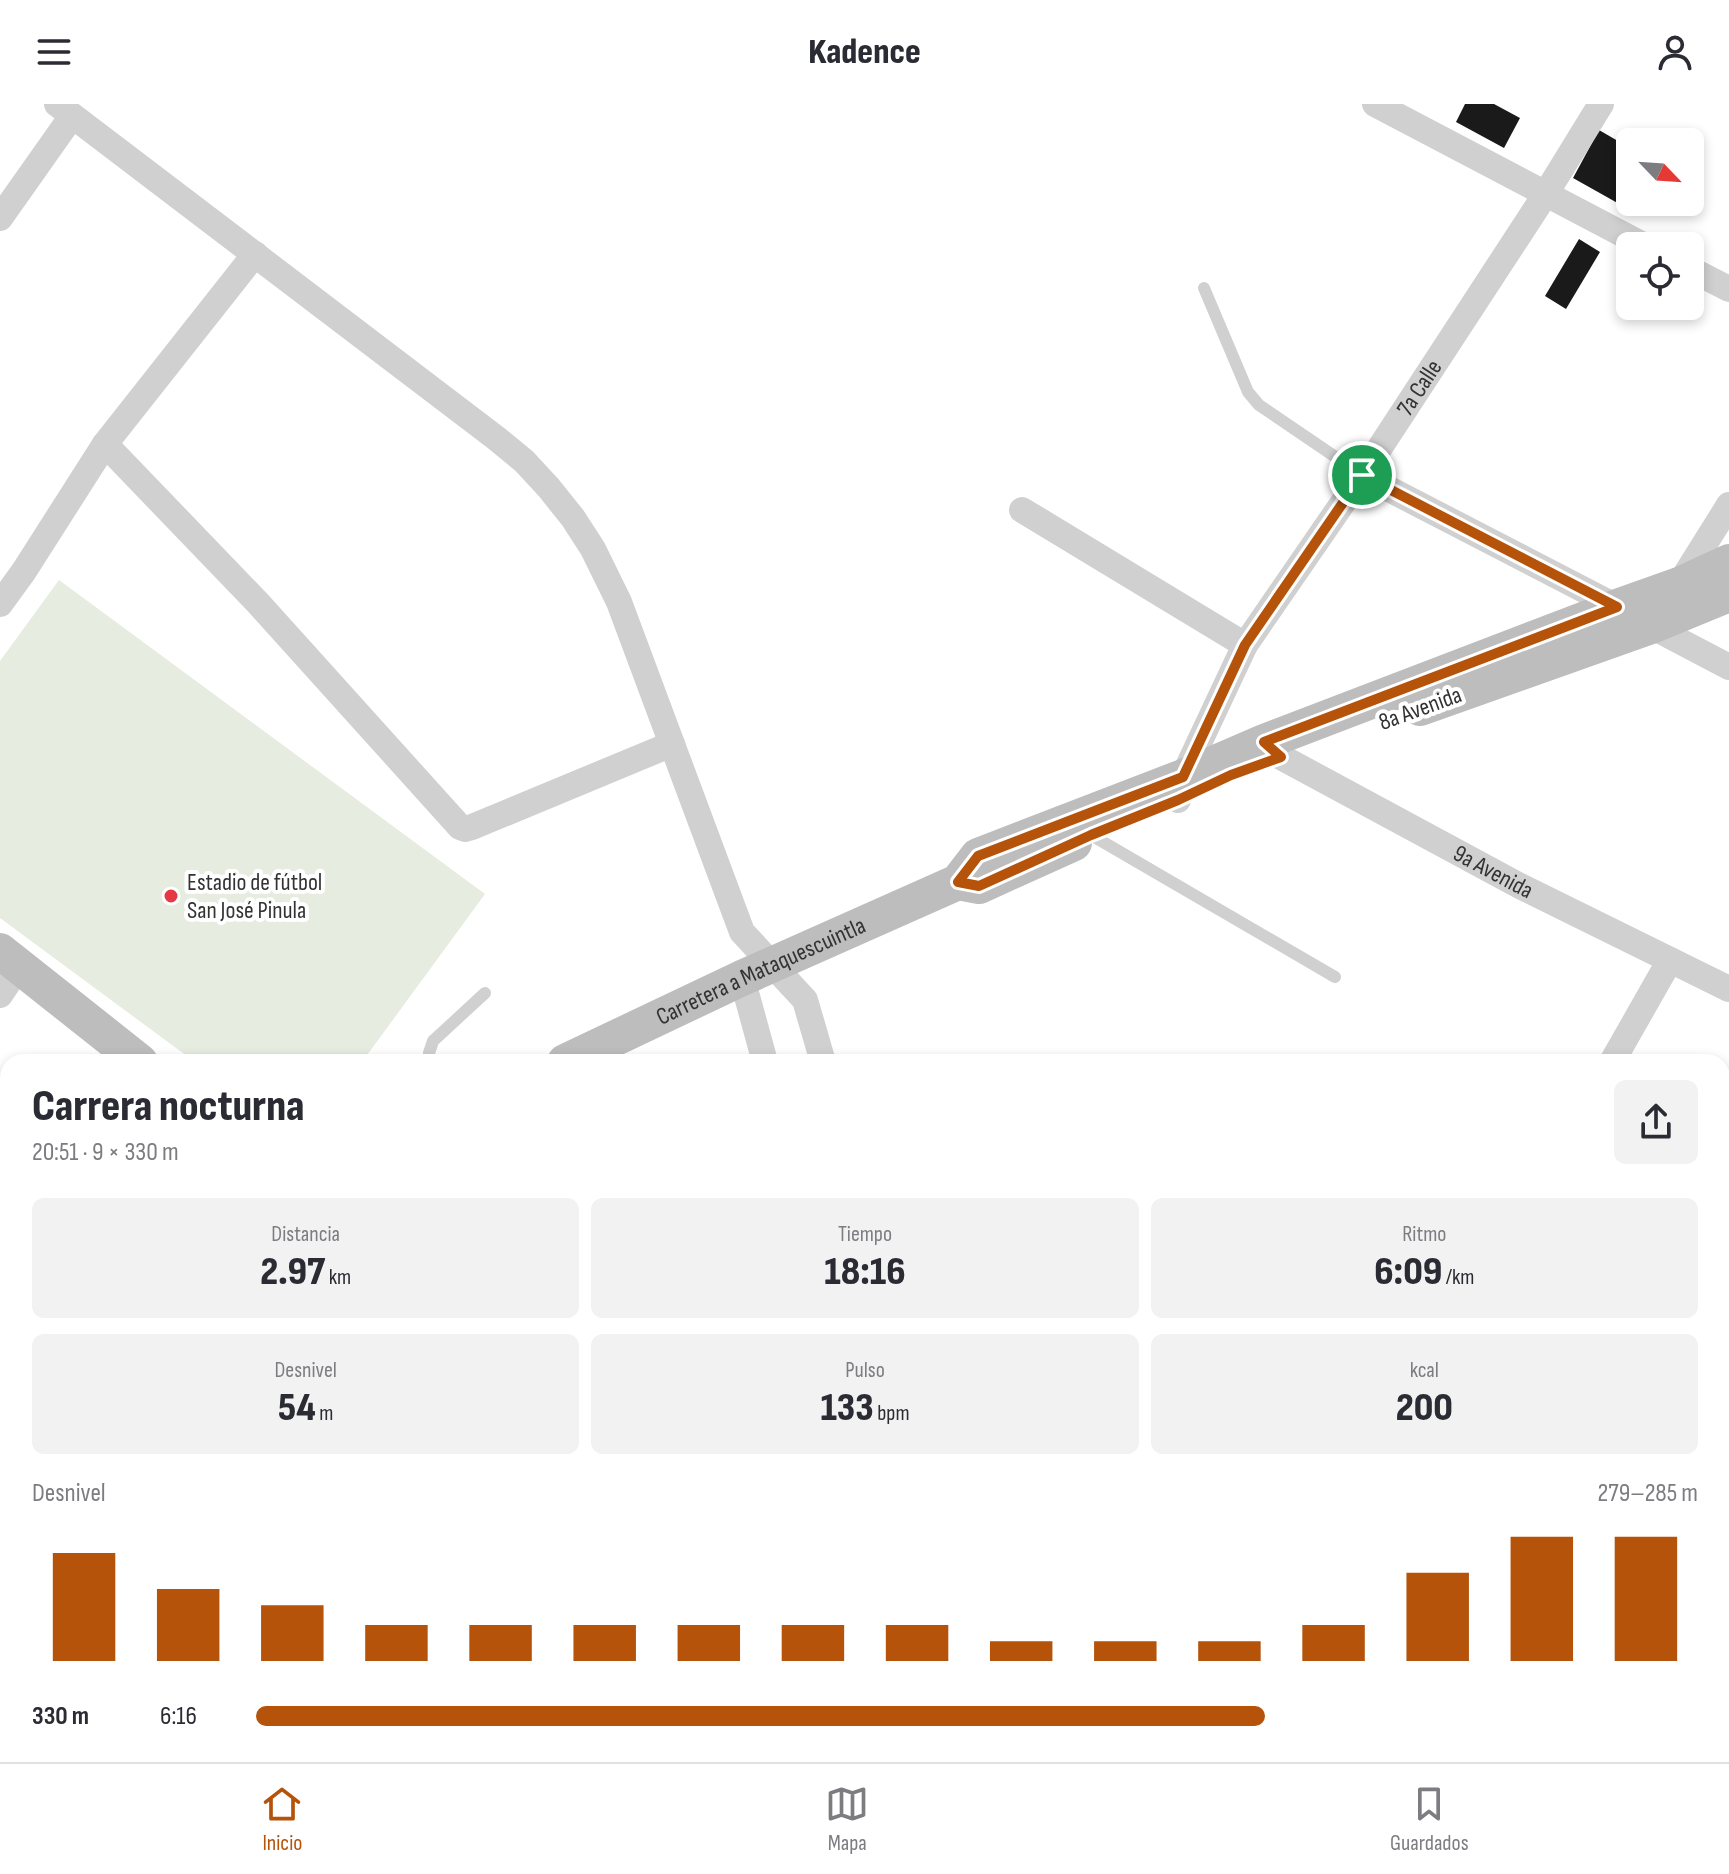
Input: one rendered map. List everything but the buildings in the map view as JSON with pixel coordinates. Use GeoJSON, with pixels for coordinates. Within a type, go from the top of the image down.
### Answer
{"type":"FeatureCollection","features":[{"type":"Feature","properties":{"kind":"main road","name":"8a Avenida"},"geometry":{"type":"LineString","coordinates":[[1181,788],[1091,835],[979,886],[958,882],[978,856],[1181,788],[1231,775],[1272,750],[1729,562]]}},
{"type":"Feature","properties":{"kind":"main road","name":"8a Avenida"},"geometry":{"type":"LineString","coordinates":[[1272,750],[1651,626],[1729,594]]}},
{"type":"Feature","properties":{"kind":"main road","name":"Carretera a Mataquescuintla"},"geometry":{"type":"LineString","coordinates":[[594,1054],[756,971],[958,882]]}},
{"type":"Feature","properties":{"kind":"main road"},"geometry":{"type":"LineString","coordinates":[[10,958],[130,1054]]}},
{"type":"Feature","properties":{"kind":"street"},"geometry":{"type":"LineString","coordinates":[[1375,104],[1618,232]]}},
{"type":"Feature","properties":{"kind":"street","name":"7a Calle"},"geometry":{"type":"LineString","coordinates":[[1181,788],[1245,645],[1362,475],[1601,104]]}},
{"type":"Feature","properties":{"kind":"street"},"geometry":{"type":"LineString","coordinates":[[0,218],[64,110],[496,438],[524,461],[549,488],[593,549],[619,602],[756,971],[764,1054]]}},
{"type":"Feature","properties":{"kind":"street"},"geometry":{"type":"LineString","coordinates":[[0,604],[105,444],[255,254]]}},
{"type":"Feature","properties":{"kind":"street"},"geometry":{"type":"LineString","coordinates":[[1704,276],[1729,289]]}},
{"type":"Feature","properties":{"kind":"street"},"geometry":{"type":"LineString","coordinates":[[105,444],[258,603],[460,827],[472,827],[672,744]]}},
{"type":"Feature","properties":{"kind":"street"},"geometry":{"type":"LineString","coordinates":[[1362,475],[1617,607]]}},
{"type":"Feature","properties":{"kind":"street"},"geometry":{"type":"LineString","coordinates":[[1679,585],[1729,505]]}},
{"type":"Feature","properties":{"kind":"street"},"geometry":{"type":"LineString","coordinates":[[1022,510],[1245,645]]}},
{"type":"Feature","properties":{"kind":"street"},"geometry":{"type":"LineString","coordinates":[[1651,626],[1729,667]]}},
{"type":"Feature","properties":{"kind":"street","name":"9a Avenida"},"geometry":{"type":"LineString","coordinates":[[1272,750],[1520,886],[1729,989]]}},
{"type":"Feature","properties":{"kind":"street"},"geometry":{"type":"LineString","coordinates":[[0,995],[10,958]]}},
{"type":"Feature","properties":{"kind":"street"},"geometry":{"type":"LineString","coordinates":[[1617,1054],[1670,960]]}},
{"type":"Feature","properties":{"kind":"street"},"geometry":{"type":"LineString","coordinates":[[756,971],[805,1000],[821,1054]]}},
{"type":"Feature","properties":{"kind":"lane"},"geometry":{"type":"LineString","coordinates":[[1204,288],[1248,392],[1259,405],[1362,475]]}},
{"type":"Feature","properties":{"kind":"lane"},"geometry":{"type":"LineString","coordinates":[[1091,835],[1335,977]]}},
{"type":"Feature","properties":{"kind":"lane"},"geometry":{"type":"LineString","coordinates":[[429,1054],[433,1041],[485,993]]}},
{"type":"Feature","properties":{"kind":"shaded area"},"geometry":{"type":"Polygon","coordinates":[[[59,580],[485,894],[368,1054],[184,1054],[0,918],[0,661],[59,580]]]}},
{"type":"Feature","properties":{"kind":"place","name":"Estadio de fútbol San José Pinula"},"geometry":{"type":"Point","coordinates":[171,896]}},
{"type":"Feature","properties":{"kind":"route"},"geometry":{"type":"LineString","coordinates":[[1362,475],[1617,607],[1264,742],[1281,757],[1231,775],[979,886],[958,882],[978,856],[1183,777],[1245,645],[1362,475]]}}]}
